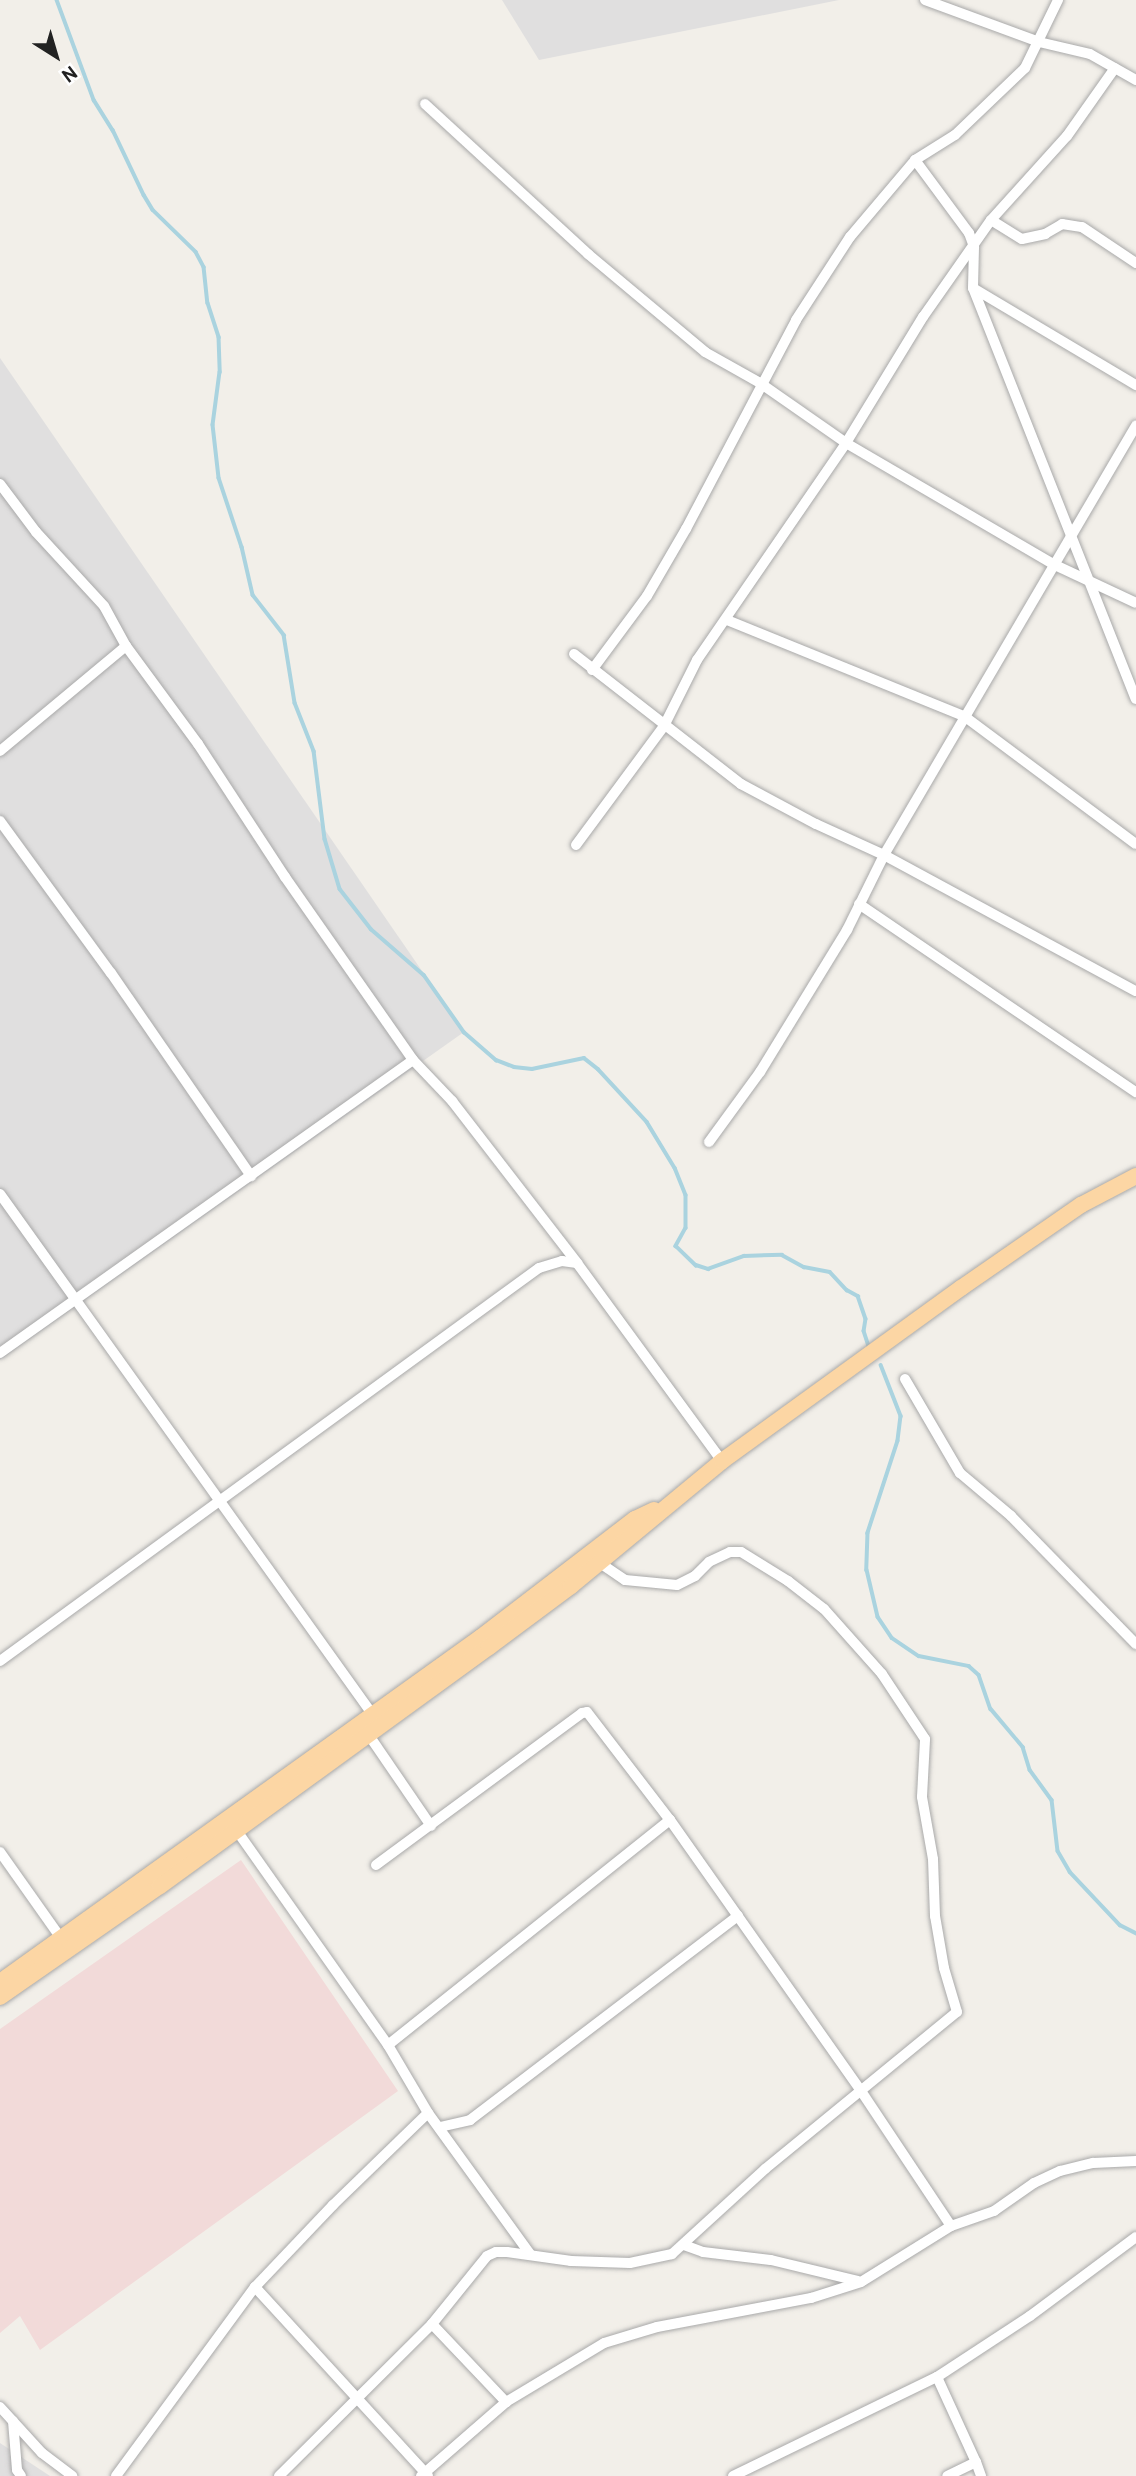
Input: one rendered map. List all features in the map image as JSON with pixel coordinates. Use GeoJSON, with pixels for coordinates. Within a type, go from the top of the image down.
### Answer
{"type":"FeatureCollection","features":[{"type":"Feature","properties":{"kind":"main road"},"geometry":{"type":"LineString","coordinates":[[0,1997],[65,1944],[600,1563],[722,1461],[1082,1205],[1136,1176]]}},
{"type":"Feature","properties":{"kind":"main road"},"geometry":{"type":"LineString","coordinates":[[0,1982],[65,1944],[237,1831],[635,1519],[671,1501]]}},
{"type":"Feature","properties":{"kind":"street"},"geometry":{"type":"LineString","coordinates":[[925,0],[1039,42],[1090,54],[1136,80]]}},
{"type":"Feature","properties":{"kind":"street"},"geometry":{"type":"LineString","coordinates":[[592,670],[647,596],[686,529],[796,320],[850,237],[915,160],[954,135],[1025,68],[1058,0]]}},
{"type":"Feature","properties":{"kind":"street"},"geometry":{"type":"LineString","coordinates":[[576,845],[664,726],[697,660],[846,443],[923,317],[991,220],[1067,136],[1115,68]]}},
{"type":"Feature","properties":{"kind":"street"},"geometry":{"type":"LineString","coordinates":[[425,104],[588,254],[705,352],[761,383],[846,443],[1055,565],[1136,603]]}},
{"type":"Feature","properties":{"kind":"street"},"geometry":{"type":"LineString","coordinates":[[915,160],[969,233],[974,247],[973,288],[1136,699]]}},
{"type":"Feature","properties":{"kind":"street"},"geometry":{"type":"LineString","coordinates":[[991,220],[1022,239],[1045,234],[1062,224],[1082,227],[1136,263]]}},
{"type":"Feature","properties":{"kind":"street"},"geometry":{"type":"LineString","coordinates":[[973,288],[1136,385]]}},
{"type":"Feature","properties":{"kind":"street"},"geometry":{"type":"LineString","coordinates":[[709,1142],[760,1072],[859,904],[964,716],[1136,426]]}},
{"type":"Feature","properties":{"kind":"street"},"geometry":{"type":"LineString","coordinates":[[0,484],[36,532],[104,606],[126,646],[198,744],[285,877],[413,1060],[452,1101],[577,1263],[722,1461]]}},
{"type":"Feature","properties":{"kind":"street"},"geometry":{"type":"LineString","coordinates":[[727,620],[964,716],[1136,844]]}},
{"type":"Feature","properties":{"kind":"street"},"geometry":{"type":"LineString","coordinates":[[0,751],[126,646]]}},
{"type":"Feature","properties":{"kind":"street"},"geometry":{"type":"LineString","coordinates":[[574,654],[741,784],[816,824],[884,855],[1136,991]]}},
{"type":"Feature","properties":{"kind":"street"},"geometry":{"type":"LineString","coordinates":[[0,821],[111,973],[251,1176]]}},
{"type":"Feature","properties":{"kind":"street"},"geometry":{"type":"LineString","coordinates":[[859,904],[1136,1092]]}},
{"type":"Feature","properties":{"kind":"street"},"geometry":{"type":"LineString","coordinates":[[0,1353],[413,1060]]}},
{"type":"Feature","properties":{"kind":"street"},"geometry":{"type":"LineString","coordinates":[[0,1194],[220,1500],[370,1725],[431,1825]]}},
{"type":"Feature","properties":{"kind":"street"},"geometry":{"type":"LineString","coordinates":[[0,1661],[538,1268],[562,1261],[577,1263]]}},
{"type":"Feature","properties":{"kind":"street"},"geometry":{"type":"LineString","coordinates":[[905,1379],[960,1473],[1011,1516],[1136,1644]]}},
{"type":"Feature","properties":{"kind":"street"},"geometry":{"type":"LineString","coordinates":[[279,2476],[432,2324],[487,2256],[496,2252],[571,2261],[630,2263],[656,2260],[684,2245],[697,2229],[754,2178],[957,2012],[944,1968],[935,1916],[933,1859],[922,1797],[925,1739],[883,1674],[824,1609],[788,1581],[741,1552],[730,1552],[709,1562],[695,1576],[677,1585],[625,1580],[600,1563]]}},
{"type":"Feature","properties":{"kind":"street"},"geometry":{"type":"LineString","coordinates":[[376,1865],[582,1713],[587,1712],[670,1820],[738,1916],[951,2226]]}},
{"type":"Feature","properties":{"kind":"street"},"geometry":{"type":"LineString","coordinates":[[388,2045],[670,1820]]}},
{"type":"Feature","properties":{"kind":"street"},"geometry":{"type":"LineString","coordinates":[[237,1831],[388,2045],[428,2113],[530,2254]]}},
{"type":"Feature","properties":{"kind":"street"},"geometry":{"type":"LineString","coordinates":[[0,1852],[65,1944]]}},
{"type":"Feature","properties":{"kind":"street"},"geometry":{"type":"LineString","coordinates":[[440,2127],[471,2120],[738,1916]]}},
{"type":"Feature","properties":{"kind":"street"},"geometry":{"type":"LineString","coordinates":[[116,2476],[255,2287],[333,2205],[428,2113]]}},
{"type":"Feature","properties":{"kind":"street"},"geometry":{"type":"LineString","coordinates":[[255,2287],[359,2398],[425,2475],[506,2402],[604,2343],[657,2327],[811,2298],[861,2282],[951,2226],[995,2211],[1034,2183],[1060,2171],[1093,2163],[1136,2161]]}},
{"type":"Feature","properties":{"kind":"street"},"geometry":{"type":"LineString","coordinates":[[733,2476],[937,2377],[1030,2316],[1136,2237]]}},
{"type":"Feature","properties":{"kind":"street"},"geometry":{"type":"LineString","coordinates":[[684,2245],[704,2252],[789,2263],[861,2282]]}},
{"type":"Feature","properties":{"kind":"street"},"geometry":{"type":"LineString","coordinates":[[432,2324],[506,2402]]}},
{"type":"Feature","properties":{"kind":"street"},"geometry":{"type":"LineString","coordinates":[[937,2377],[981,2476]]}},
{"type":"Feature","properties":{"kind":"street"},"geometry":{"type":"LineString","coordinates":[[0,2407],[42,2452],[72,2476]]}},
{"type":"Feature","properties":{"kind":"street"},"geometry":{"type":"LineString","coordinates":[[13,2421],[17,2470],[21,2476]]}},
{"type":"Feature","properties":{"kind":"street"},"geometry":{"type":"LineString","coordinates":[[947,2476],[976,2462]]}},
{"type":"Feature","properties":{"kind":"shaded area"},"geometry":{"type":"Polygon","coordinates":[[[502,0],[839,0],[539,60],[502,0]]]}},
{"type":"Feature","properties":{"kind":"shaded area"},"geometry":{"type":"Polygon","coordinates":[[[0,358],[464,1032],[0,1360],[0,358]]]}},
{"type":"Feature","properties":{"kind":"shaded area"},"geometry":{"type":"Polygon","coordinates":[[[241,1860],[398,2091],[40,2350],[20,2316],[0,2333],[0,2029],[241,1860]]]}},
{"type":"Feature","properties":{"kind":"shaded area"},"geometry":{"type":"Polygon","coordinates":[[[0,2443],[50,2476],[0,2476],[0,2443]]]}},
{"type":"Feature","properties":{"kind":"waterway"},"geometry":{"type":"LineString","coordinates":[[57,0],[94,100],[113,130],[144,195],[153,210],[196,252],[204,267],[208,303],[219,337],[220,372],[213,425],[219,478],[242,547],[253,595],[284,635],[295,703],[314,751],[325,839],[340,889],[371,929],[424,975],[464,1032],[496,1060],[514,1067],[532,1069],[584,1058],[598,1069],[647,1122],[675,1168],[686,1195],[686,1228],[676,1246],[696,1265],[708,1269],[744,1256],[782,1255],[804,1267],[830,1272],[847,1290],[858,1296],[866,1319],[864,1331],[870,1349]]}},
{"type":"Feature","properties":{"kind":"waterway"},"geometry":{"type":"LineString","coordinates":[[881,1365],[901,1416],[898,1441],[868,1533],[867,1570],[878,1617],[892,1638],[919,1656],[969,1666],[979,1675],[991,1709],[1023,1747],[1030,1770],[1052,1800],[1058,1851],[1070,1872],[1120,1925],[1136,1933]]}}]}
